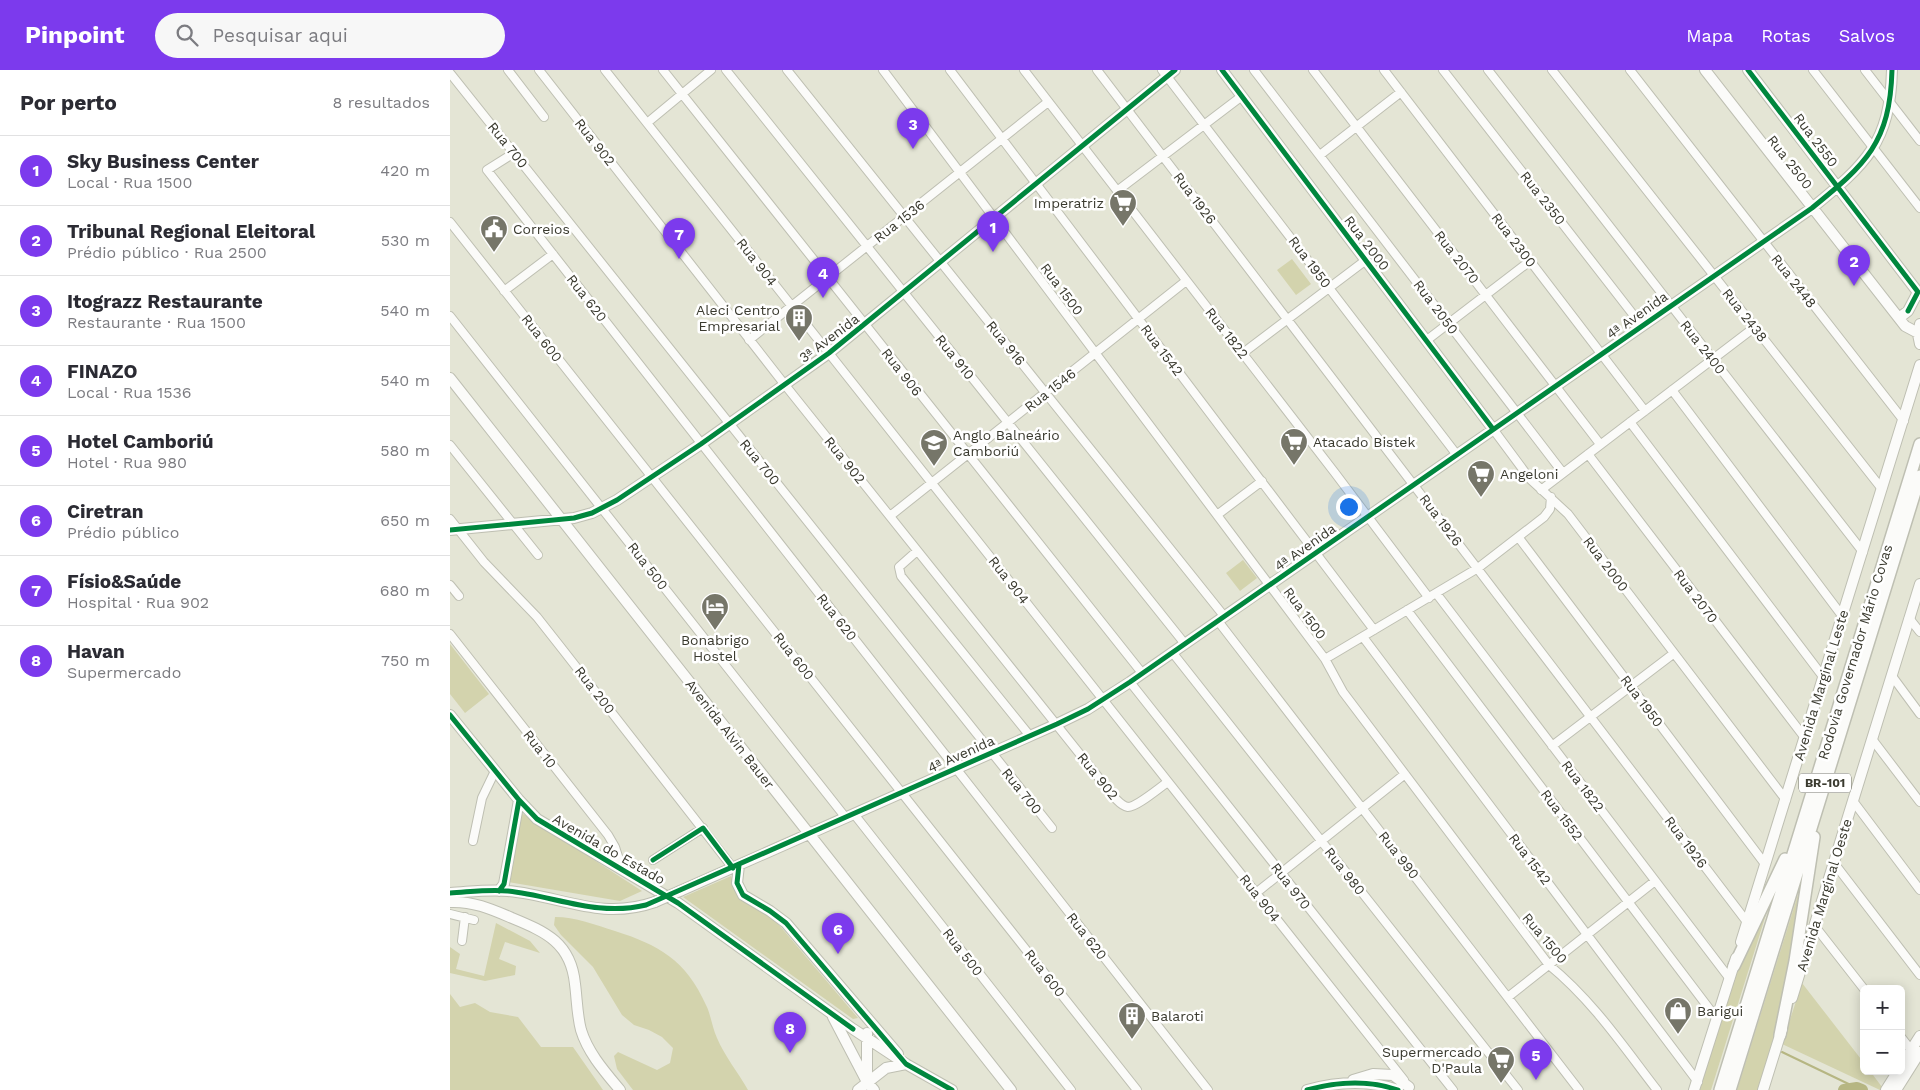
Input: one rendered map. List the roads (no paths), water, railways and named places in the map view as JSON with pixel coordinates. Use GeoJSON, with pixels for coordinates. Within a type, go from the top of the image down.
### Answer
{"type":"FeatureCollection","features":[{"type":"Feature","properties":{"kind":"highway","name":"Rodovia Governador Mário Covas"},"geometry":{"type":"LineString","coordinates":[[1720,1090],[1920,444]]}},
{"type":"Feature","properties":{"kind":"highway","name":"Rodovia Governador Mário Covas"},"geometry":{"type":"LineString","coordinates":[[1730,1090],[1920,476]]}},
{"type":"Feature","properties":{"kind":"highway"},"geometry":{"type":"LineString","coordinates":[[1780,1035],[1795,961],[1820,800]]}},
{"type":"Feature","properties":{"kind":"highway"},"geometry":{"type":"LineString","coordinates":[[1734,966],[1780,871],[1808,804]]}},
{"type":"Feature","properties":{"kind":"main road","name":"Rua 2000"},"geometry":{"type":"LineString","coordinates":[[1222,70],[1494,429]]}},
{"type":"Feature","properties":{"kind":"main road","name":"Rua 2500"},"geometry":{"type":"LineString","coordinates":[[1705,70],[1905,326],[1919,334]]}},
{"type":"Feature","properties":{"kind":"main road","name":"Rua 2550"},"geometry":{"type":"LineString","coordinates":[[1748,70],[1919,294]]}},
{"type":"Feature","properties":{"kind":"main road","name":"4ª Avenida"},"geometry":{"type":"LineString","coordinates":[[450,893],[499,890],[600,909],[633,909],[655,902],[992,753],[1057,724],[1103,700],[1812,208],[1856,170],[1873,148],[1883,128],[1890,103],[1892,70]]}},
{"type":"Feature","properties":{"kind":"main road","name":"3ª Avenida"},"geometry":{"type":"LineString","coordinates":[[454,530],[584,516],[602,508],[702,444],[865,325],[1083,146],[1168,72]]}},
{"type":"Feature","properties":{"kind":"main road"},"geometry":{"type":"LineString","coordinates":[[1899,318],[1908,311],[1919,294]]}},
{"type":"Feature","properties":{"kind":"main road","name":"Avenida Marginal Leste"},"geometry":{"type":"LineString","coordinates":[[1696,1086],[1920,365]]}},
{"type":"Feature","properties":{"kind":"main road","name":"Avenida Alvin Bauer"},"geometry":{"type":"LineString","coordinates":[[450,378],[1011,1090]]}},
{"type":"Feature","properties":{"kind":"main road","name":"Avenida Marginal Oeste"},"geometry":{"type":"LineString","coordinates":[[1763,1090],[1920,584]]}},
{"type":"Feature","properties":{"kind":"main road","name":"Avenida do Estado"},"geometry":{"type":"LineString","coordinates":[[450,715],[537,820],[695,914],[832,1015],[906,1064],[952,1090]]}},
{"type":"Feature","properties":{"kind":"main road"},"geometry":{"type":"LineString","coordinates":[[499,890],[504,884],[519,800]]}},
{"type":"Feature","properties":{"kind":"main road"},"geometry":{"type":"LineString","coordinates":[[736,866],[737,883],[742,895],[770,911],[786,924],[906,1064],[886,1068],[871,1086],[858,1090]]}},
{"type":"Feature","properties":{"kind":"main road"},"geometry":{"type":"LineString","coordinates":[[450,902],[464,901],[481,905],[541,930],[562,946],[573,968],[580,1020],[586,1044],[620,1090]]}},
{"type":"Feature","properties":{"kind":"main road"},"geometry":{"type":"LineString","coordinates":[[832,1015],[871,1086]]}},
{"type":"Feature","properties":{"kind":"main road"},"geometry":{"type":"LineString","coordinates":[[867,1018],[871,1086]]}},
{"type":"Feature","properties":{"kind":"main road"},"geometry":{"type":"LineString","coordinates":[[1896,1090],[1916,1051],[1920,1036]]}},
{"type":"Feature","properties":{"kind":"main road"},"geometry":{"type":"LineString","coordinates":[[1905,1062],[1916,1051]]}},
{"type":"Feature","properties":{"kind":"main road"},"geometry":{"type":"LineString","coordinates":[[1307,1090],[1373,1074],[1393,1075],[1411,1088]]}},
{"type":"Feature","properties":{"kind":"main road"},"geometry":{"type":"LineString","coordinates":[[1886,1090],[1895,1075]]}},
{"type":"Feature","properties":{"kind":"main road"},"geometry":{"type":"LineString","coordinates":[[1337,1084],[1374,1083],[1398,1090]]}},
{"type":"Feature","properties":{"kind":"street"},"geometry":{"type":"LineString","coordinates":[[508,70],[544,117]]}},
{"type":"Feature","properties":{"kind":"street","name":"Rua 902"},"geometry":{"type":"LineString","coordinates":[[539,70],[749,340],[1122,805],[1129,807],[1136,804],[1168,782]]}},
{"type":"Feature","properties":{"kind":"street","name":"Rua 904"},"geometry":{"type":"LineString","coordinates":[[605,70],[1411,1088]]}},
{"type":"Feature","properties":{"kind":"street","name":"Rua 906"},"geometry":{"type":"LineString","coordinates":[[663,70],[1142,674]]}},
{"type":"Feature","properties":{"kind":"street"},"geometry":{"type":"LineString","coordinates":[[647,123],[711,70]]}},
{"type":"Feature","properties":{"kind":"street","name":"Rua 910"},"geometry":{"type":"LineString","coordinates":[[726,70],[1185,644]]}},
{"type":"Feature","properties":{"kind":"street","name":"Rua 916"},"geometry":{"type":"LineString","coordinates":[[788,70],[1221,618]]}},
{"type":"Feature","properties":{"kind":"street","name":"Rua 1542"},"geometry":{"type":"LineString","coordinates":[[950,70],[1374,630]]}},
{"type":"Feature","properties":{"kind":"street","name":"Rua 1822"},"geometry":{"type":"LineString","coordinates":[[1024,70],[1368,517],[1552,746],[1730,979]]}},
{"type":"Feature","properties":{"kind":"street","name":"Rua 1926"},"geometry":{"type":"LineString","coordinates":[[1097,70],[1747,922]]}},
{"type":"Feature","properties":{"kind":"street","name":"Rua 2050"},"geometry":{"type":"LineString","coordinates":[[1254,70],[1563,473]]}},
{"type":"Feature","properties":{"kind":"street","name":"Rua 2070"},"geometry":{"type":"LineString","coordinates":[[1313,70],[1600,444]]}},
{"type":"Feature","properties":{"kind":"street","name":"Rua 2300"},"geometry":{"type":"LineString","coordinates":[[1384,70],[1645,411]]}},
{"type":"Feature","properties":{"kind":"street","name":"Rua 2350"},"geometry":{"type":"LineString","coordinates":[[1443,70],[1642,326]]}},
{"type":"Feature","properties":{"kind":"street","name":"Rua 2400"},"geometry":{"type":"LineString","coordinates":[[1488,70],[1863,552]]}},
{"type":"Feature","properties":{"kind":"street","name":"Rua 2438"},"geometry":{"type":"LineString","coordinates":[[1552,70],[1882,489]]}},
{"type":"Feature","properties":{"kind":"street","name":"Rua 2448"},"geometry":{"type":"LineString","coordinates":[[1630,70],[1904,421]]}},
{"type":"Feature","properties":{"kind":"street"},"geometry":{"type":"LineString","coordinates":[[1813,70],[1920,208]]}},
{"type":"Feature","properties":{"kind":"street"},"geometry":{"type":"LineString","coordinates":[[1865,70],[1920,141]]}},
{"type":"Feature","properties":{"kind":"street","name":"Rua 1500"},"geometry":{"type":"LineString","coordinates":[[885,71],[1326,659],[1335,679],[1344,692],[1549,965],[1570,981],[1590,1002],[1657,1090]]}},
{"type":"Feature","properties":{"kind":"street","name":"Rua 700"},"geometry":{"type":"LineString","coordinates":[[450,72],[1052,828]]}},
{"type":"Feature","properties":{"kind":"street","name":"Rua 1950"},"geometry":{"type":"LineString","coordinates":[[1168,72],[1204,125],[1457,454]]}},
{"type":"Feature","properties":{"kind":"street"},"geometry":{"type":"LineString","coordinates":[[1320,155],[1401,92]]}},
{"type":"Feature","properties":{"kind":"street"},"geometry":{"type":"LineString","coordinates":[[1117,191],[1242,96]]}},
{"type":"Feature","properties":{"kind":"street","name":"Rua 1536"},"geometry":{"type":"LineString","coordinates":[[749,340],[1048,102]]}},
{"type":"Feature","properties":{"kind":"street","name":"Rua 620"},"geometry":{"type":"LineString","coordinates":[[514,153],[486,170],[1208,1090]]}},
{"type":"Feature","properties":{"kind":"street","name":"Rua 600"},"geometry":{"type":"LineString","coordinates":[[450,222],[1137,1090]]}},
{"type":"Feature","properties":{"kind":"street"},"geometry":{"type":"LineString","coordinates":[[504,291],[553,254]]}},
{"type":"Feature","properties":{"kind":"street"},"geometry":{"type":"LineString","coordinates":[[1243,353],[1366,260]]}},
{"type":"Feature","properties":{"kind":"street"},"geometry":{"type":"LineString","coordinates":[[1427,340],[1530,261]]}},
{"type":"Feature","properties":{"kind":"street","name":"Rua 1546"},"geometry":{"type":"LineString","coordinates":[[890,516],[1186,281]]}},
{"type":"Feature","properties":{"kind":"street","name":"Rua 500"},"geometry":{"type":"LineString","coordinates":[[450,316],[602,508],[1071,1090]]}},
{"type":"Feature","properties":{"kind":"street"},"geometry":{"type":"LineString","coordinates":[[1541,490],[1755,327]]}},
{"type":"Feature","properties":{"kind":"street"},"geometry":{"type":"LineString","coordinates":[[1672,390],[1842,617]]}},
{"type":"Feature","properties":{"kind":"street"},"geometry":{"type":"LineString","coordinates":[[1630,422],[1824,678]]}},
{"type":"Feature","properties":{"kind":"street","name":"Rua 2000"},"geometry":{"type":"LineString","coordinates":[[1494,429],[1530,479],[1568,514],[1786,800]]}},
{"type":"Feature","properties":{"kind":"street"},"geometry":{"type":"LineString","coordinates":[[450,445],[538,555]]}},
{"type":"Feature","properties":{"kind":"street","name":"Rua 2070"},"geometry":{"type":"LineString","coordinates":[[1588,454],[1805,738]]}},
{"type":"Feature","properties":{"kind":"street"},"geometry":{"type":"LineString","coordinates":[[1217,515],[1262,482]]}},
{"type":"Feature","properties":{"kind":"street"},"geometry":{"type":"LineString","coordinates":[[1326,659],[1478,568],[1520,538],[1544,517],[1550,509],[1551,497]]}},
{"type":"Feature","properties":{"kind":"street","name":"Rua 200"},"geometry":{"type":"LineString","coordinates":[[450,519],[454,530],[542,624],[703,828],[736,866]]}},
{"type":"Feature","properties":{"kind":"street","name":"Rua 1950"},"geometry":{"type":"LineString","coordinates":[[1520,538],[1765,864]]}},
{"type":"Feature","properties":{"kind":"street"},"geometry":{"type":"LineString","coordinates":[[917,550],[899,567],[900,576],[1030,736]]}},
{"type":"Feature","properties":{"kind":"street"},"geometry":{"type":"LineString","coordinates":[[450,585],[459,596]]}},
{"type":"Feature","properties":{"kind":"street","name":"Rua 1552"},"geometry":{"type":"LineString","coordinates":[[1407,610],[1717,1019]]}},
{"type":"Feature","properties":{"kind":"street","name":"Rua 990"},"geometry":{"type":"LineString","coordinates":[[1221,618],[1363,808],[1579,1090]]}},
{"type":"Feature","properties":{"kind":"street"},"geometry":{"type":"LineString","coordinates":[[1910,618],[1920,632]]}},
{"type":"Feature","properties":{"kind":"street","name":"Rua 10"},"geometry":{"type":"LineString","coordinates":[[450,634],[608,835],[615,847],[622,869]]}},
{"type":"Feature","properties":{"kind":"street","name":"Rua 1542"},"geometry":{"type":"LineString","coordinates":[[1363,637],[1587,935],[1696,1086]]}},
{"type":"Feature","properties":{"kind":"street","name":"Rua 980"},"geometry":{"type":"LineString","coordinates":[[1172,652],[1518,1090]]}},
{"type":"Feature","properties":{"kind":"street"},"geometry":{"type":"LineString","coordinates":[[1552,746],[1673,654]]}},
{"type":"Feature","properties":{"kind":"street"},"geometry":{"type":"LineString","coordinates":[[1892,676],[1920,714]]}},
{"type":"Feature","properties":{"kind":"street","name":"Rua 970"},"geometry":{"type":"LineString","coordinates":[[1130,682],[1453,1090]]}},
{"type":"Feature","properties":{"kind":"street"},"geometry":{"type":"LineString","coordinates":[[1872,739],[1920,802]]}},
{"type":"Feature","properties":{"kind":"street"},"geometry":{"type":"LineString","coordinates":[[473,841],[482,798],[495,771]]}},
{"type":"Feature","properties":{"kind":"street"},"geometry":{"type":"LineString","coordinates":[[1256,893],[1405,774]]}},
{"type":"Feature","properties":{"kind":"street"},"geometry":{"type":"LineString","coordinates":[[1853,802],[1920,890]]}},
{"type":"Feature","properties":{"kind":"street"},"geometry":{"type":"LineString","coordinates":[[652,860],[703,828]]}},
{"type":"Feature","properties":{"kind":"street"},"geometry":{"type":"LineString","coordinates":[[1834,863],[1920,975]]}},
{"type":"Feature","properties":{"kind":"street"},"geometry":{"type":"LineString","coordinates":[[1508,997],[1655,881]]}},
{"type":"Feature","properties":{"kind":"street"},"geometry":{"type":"LineString","coordinates":[[450,914],[474,920]]}},
{"type":"Feature","properties":{"kind":"street"},"geometry":{"type":"LineString","coordinates":[[462,941],[464,917]]}},
{"type":"Feature","properties":{"kind":"street"},"geometry":{"type":"LineString","coordinates":[[1814,926],[1861,985]]}},
{"type":"Feature","properties":{"kind":"street"},"geometry":{"type":"LineString","coordinates":[[1905,1041],[1916,1051]]}},
{"type":"Feature","properties":{"kind":"waterway"},"geometry":{"type":"LineString","coordinates":[[1782,1052],[1857,1088]]}},
{"type":"Feature","properties":{"kind":"waterway"},"geometry":{"type":"LineString","coordinates":[[1844,1090],[1857,1088],[1862,1090]]}},
{"type":"Feature","properties":{"kind":"place","name":"Itograzz Restaurante"},"geometry":{"type":"Point","coordinates":[913,149]}},
{"type":"Feature","properties":{"kind":"place","name":"Imperatriz"},"geometry":{"type":"Point","coordinates":[1123,227]}},
{"type":"Feature","properties":{"kind":"place","name":"Sky Business Center"},"geometry":{"type":"Point","coordinates":[993,252]}},
{"type":"Feature","properties":{"kind":"place","name":"Correios"},"geometry":{"type":"Point","coordinates":[494,253]}},
{"type":"Feature","properties":{"kind":"place","name":"Físio&Saúde"},"geometry":{"type":"Point","coordinates":[679,259]}},
{"type":"Feature","properties":{"kind":"place","name":"Tribunal Regional Eleitoral"},"geometry":{"type":"Point","coordinates":[1854,286]}},
{"type":"Feature","properties":{"kind":"place","name":"FINAZO"},"geometry":{"type":"Point","coordinates":[823,298]}},
{"type":"Feature","properties":{"kind":"place","name":"Aleci Centro Empresarial"},"geometry":{"type":"Point","coordinates":[799,342]}},
{"type":"Feature","properties":{"kind":"place","name":"Atacado Bistek"},"geometry":{"type":"Point","coordinates":[1294,466]}},
{"type":"Feature","properties":{"kind":"place","name":"Anglo Balneário Camboriú"},"geometry":{"type":"Point","coordinates":[934,467]}},
{"type":"Feature","properties":{"kind":"place","name":"Angeloni"},"geometry":{"type":"Point","coordinates":[1481,498]}},
{"type":"Feature","properties":{"kind":"place","name":"Bonabrigo Hostel"},"geometry":{"type":"Point","coordinates":[715,631]}},
{"type":"Feature","properties":{"kind":"place","name":"Ciretran"},"geometry":{"type":"Point","coordinates":[838,954]}},
{"type":"Feature","properties":{"kind":"place","name":"Barigui"},"geometry":{"type":"Point","coordinates":[1678,1035]}},
{"type":"Feature","properties":{"kind":"place","name":"Balaroti"},"geometry":{"type":"Point","coordinates":[1132,1040]}},
{"type":"Feature","properties":{"kind":"place","name":"Havan"},"geometry":{"type":"Point","coordinates":[790,1053]}},
{"type":"Feature","properties":{"kind":"place","name":"Hotel Camboriú"},"geometry":{"type":"Point","coordinates":[1536,1080]}},
{"type":"Feature","properties":{"kind":"place","name":"Supermercado D'Paula"},"geometry":{"type":"Point","coordinates":[1501,1084]}}]}
